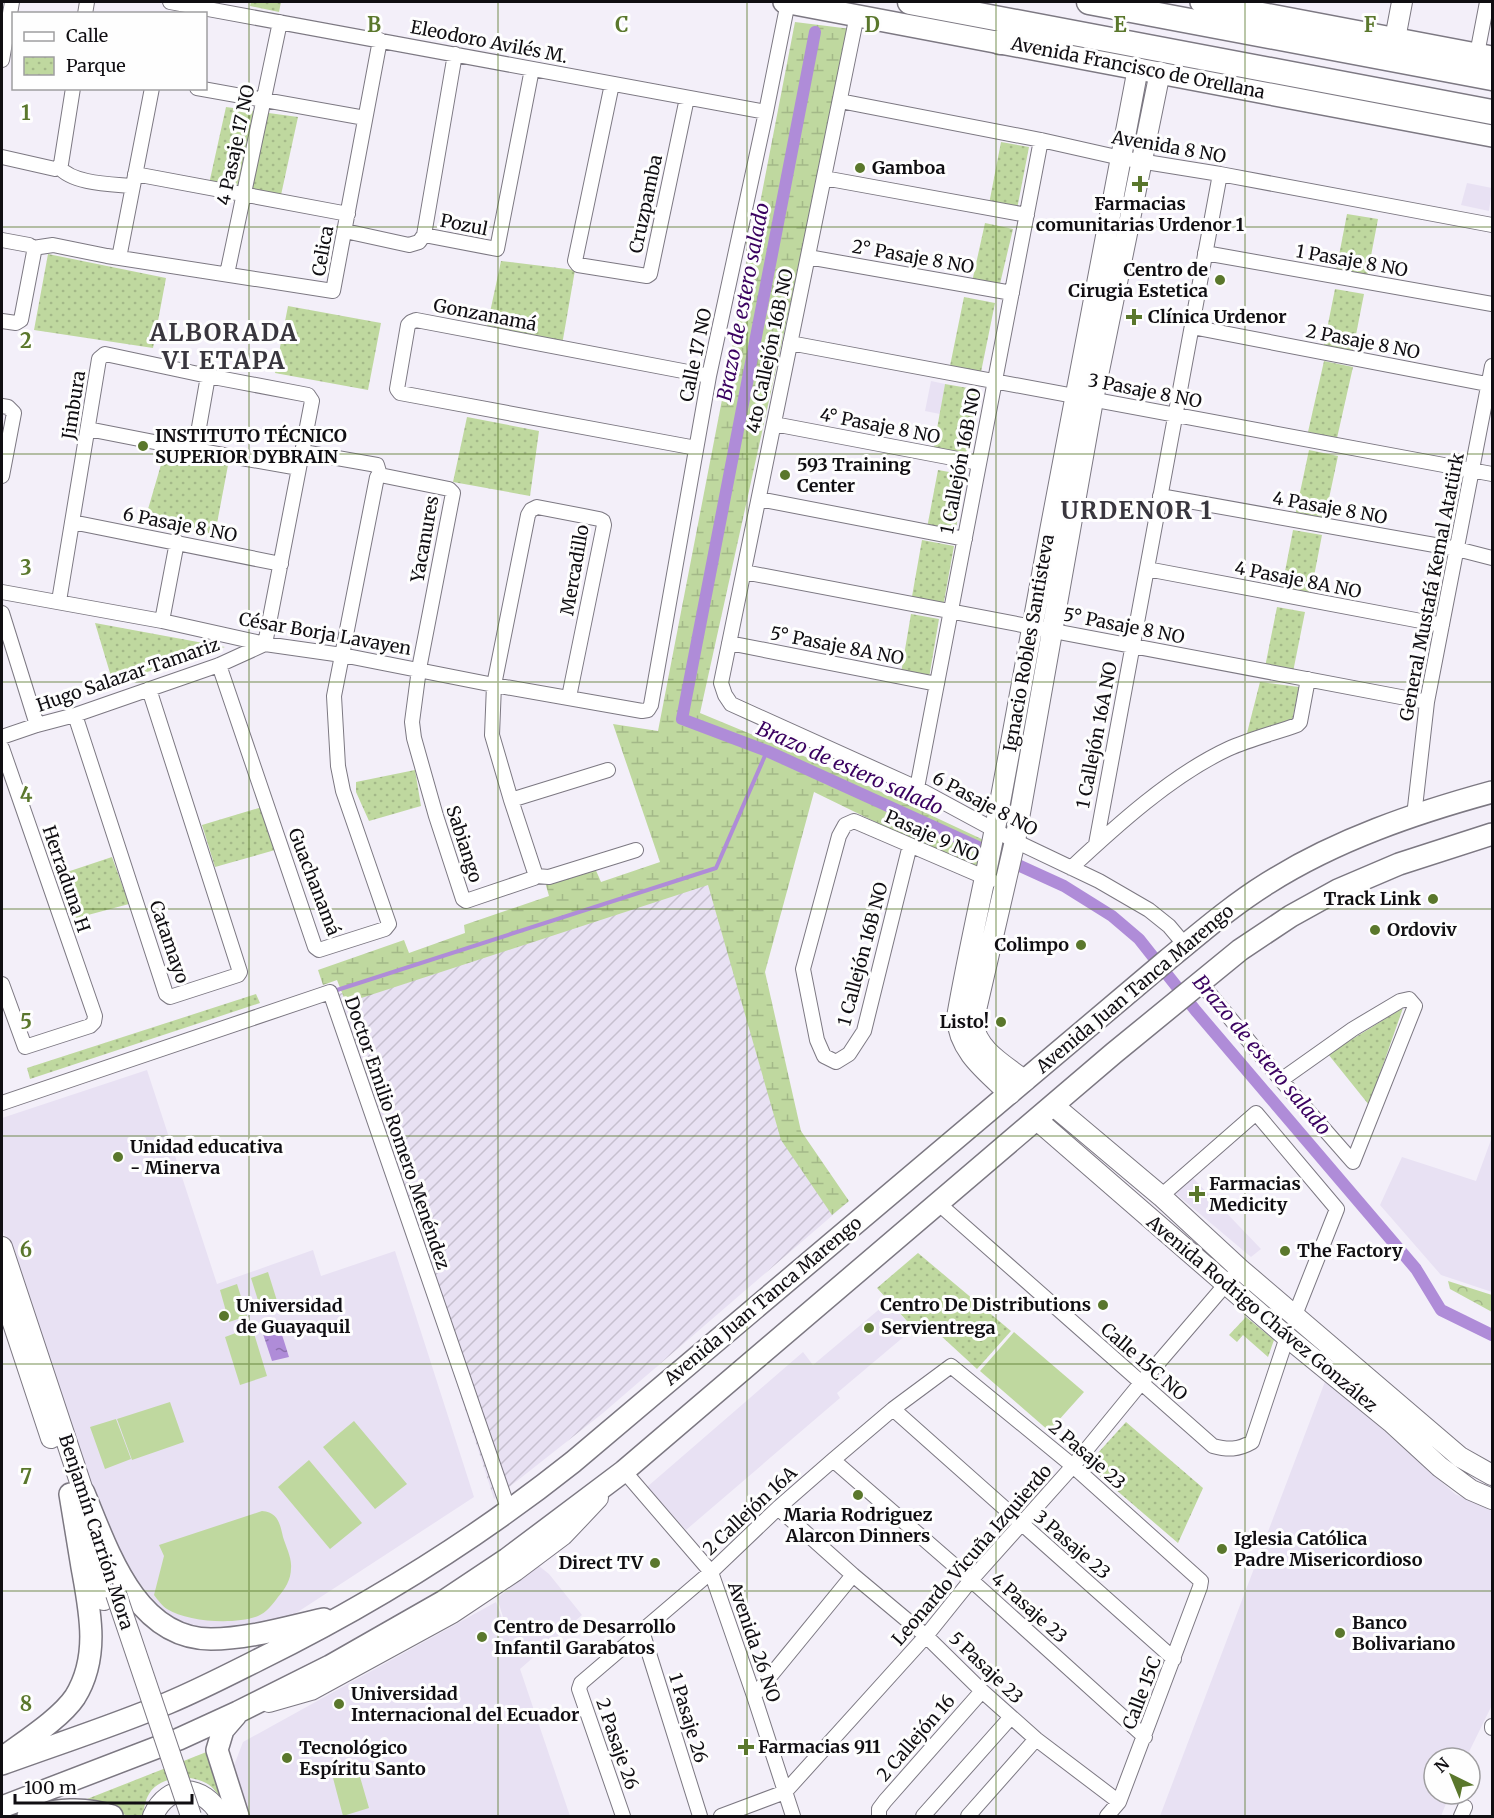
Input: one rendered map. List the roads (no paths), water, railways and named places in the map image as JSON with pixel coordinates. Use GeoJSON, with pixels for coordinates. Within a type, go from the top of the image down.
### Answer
{"type":"FeatureCollection","features":[{"type":"Feature","properties":{"kind":"highway","name":"Avenida Francisco de Orellana"},"geometry":{"type":"LineString","coordinates":[[910,2],[1492,112]]}},
{"type":"Feature","properties":{"kind":"highway"},"geometry":{"type":"LineString","coordinates":[[1089,2],[1492,78]]}},
{"type":"Feature","properties":{"kind":"highway"},"geometry":{"type":"LineString","coordinates":[[1000,42],[1089,36]]}},
{"type":"Feature","properties":{"kind":"main road","name":"Avenida Francisco de Orellana"},"geometry":{"type":"LineString","coordinates":[[786,2],[1492,136]]}},
{"type":"Feature","properties":{"kind":"main road"},"geometry":{"type":"LineString","coordinates":[[1201,2],[1240,5],[1485,56]]}},
{"type":"Feature","properties":{"kind":"main road","name":"Avenida Juan Tanca Marengo"},"geometry":{"type":"LineString","coordinates":[[2,1764],[167,1704],[289,1645],[424,1569],[508,1511],[573,1462],[1148,976],[1238,903],[1313,856],[1382,827],[1492,792]]}},
{"type":"Feature","properties":{"kind":"main road","name":"Avenida Juan Tanca Marengo"},"geometry":{"type":"LineString","coordinates":[[2,1807],[179,1739],[245,1709],[330,1666],[444,1601],[516,1552],[624,1471],[1240,950],[1291,916],[1338,890],[1399,864],[1492,834]]}},
{"type":"Feature","properties":{"kind":"main road"},"geometry":{"type":"LineString","coordinates":[[77,1494],[119,1572],[137,1600],[156,1621],[176,1632],[210,1639],[250,1635],[348,1613]]}},
{"type":"Feature","properties":{"kind":"main road"},"geometry":{"type":"LineString","coordinates":[[2,1759],[57,1715],[74,1698],[85,1676],[90,1656],[92,1631],[77,1494]]}},
{"type":"Feature","properties":{"kind":"main road"},"geometry":{"type":"LineString","coordinates":[[238,1816],[217,1750],[223,1730],[245,1709]]}},
{"type":"Feature","properties":{"kind":"main road"},"geometry":{"type":"LineString","coordinates":[[28,1816],[68,1809],[101,1812],[112,1816]]}},
{"type":"Feature","properties":{"kind":"street"},"geometry":{"type":"LineString","coordinates":[[2,60],[12,2]]}},
{"type":"Feature","properties":{"kind":"street","name":"Eleodoro Avilés M."},"geometry":{"type":"LineString","coordinates":[[169,2],[766,112]]}},
{"type":"Feature","properties":{"kind":"street","name":"Calle 17 NO"},"geometry":{"type":"LineString","coordinates":[[642,711],[648,710],[651,705],[709,376],[766,112],[786,2]]}},
{"type":"Feature","properties":{"kind":"street"},"geometry":{"type":"LineString","coordinates":[[1395,39],[1402,2]]}},
{"type":"Feature","properties":{"kind":"street"},"geometry":{"type":"LineString","coordinates":[[1485,56],[1487,2]]}},
{"type":"Feature","properties":{"kind":"street","name":"4to Callejón 16B NO"},"geometry":{"type":"LineString","coordinates":[[725,695],[721,683],[857,15]]}},
{"type":"Feature","properties":{"kind":"street","name":"4 Pasaje 17 NO"},"geometry":{"type":"LineString","coordinates":[[227,274],[280,22]]}},
{"type":"Feature","properties":{"kind":"street","name":"Celica"},"geometry":{"type":"LineString","coordinates":[[2,240],[29,245],[33,248],[53,245],[119,258],[333,291],[380,40]]}},
{"type":"Feature","properties":{"kind":"street","name":"Pozul"},"geometry":{"type":"LineString","coordinates":[[455,54],[424,235],[497,249],[532,69]]}},
{"type":"Feature","properties":{"kind":"street","name":"Ignacio Robles Santisteva"},"geometry":{"type":"LineString","coordinates":[[1018,1087],[976,1037],[973,1023],[1014,845],[1052,631],[1120,158],[1138,68]]}},
{"type":"Feature","properties":{"kind":"street","name":"Ignacio Robles Santisteva"},"geometry":{"type":"LineString","coordinates":[[1018,1087],[967,1050],[957,1026],[959,1007],[994,836],[1059,478],[1085,398],[1143,161],[1160,72]]}},
{"type":"Feature","properties":{"kind":"street","name":"Cruzpamba"},"geometry":{"type":"LineString","coordinates":[[612,84],[575,261],[578,265],[647,276],[650,274],[687,98]]}},
{"type":"Feature","properties":{"kind":"street"},"geometry":{"type":"LineString","coordinates":[[2,157],[55,169],[59,167],[73,90]]}},
{"type":"Feature","properties":{"kind":"street"},"geometry":{"type":"LineString","coordinates":[[119,258],[152,90]]}},
{"type":"Feature","properties":{"kind":"street"},"geometry":{"type":"LineString","coordinates":[[207,90],[365,118]]}},
{"type":"Feature","properties":{"kind":"street","name":"Avenida 8 NO"},"geometry":{"type":"LineString","coordinates":[[840,101],[1041,140],[1120,158],[1220,174],[1492,225]]}},
{"type":"Feature","properties":{"kind":"street","name":"1 Callejón 16B NO"},"geometry":{"type":"LineString","coordinates":[[917,788],[1041,140]]}},
{"type":"Feature","properties":{"kind":"street"},"geometry":{"type":"LineString","coordinates":[[59,167],[67,175],[83,180],[133,180],[244,195],[348,214]]}},
{"type":"Feature","properties":{"kind":"street","name":"1 Callejón 16A NO"},"geometry":{"type":"LineString","coordinates":[[1096,844],[1220,174]]}},
{"type":"Feature","properties":{"kind":"street"},"geometry":{"type":"LineString","coordinates":[[824,178],[1027,215]]}},
{"type":"Feature","properties":{"kind":"street"},"geometry":{"type":"LineString","coordinates":[[345,231],[412,245],[419,242],[424,235]]}},
{"type":"Feature","properties":{"kind":"street"},"geometry":{"type":"LineString","coordinates":[[2,321],[16,323],[21,320],[33,248]]}},
{"type":"Feature","properties":{"kind":"street","name":"1 Pasaje 8 NO"},"geometry":{"type":"LineString","coordinates":[[1205,253],[1492,304]]}},
{"type":"Feature","properties":{"kind":"street","name":"2° Pasaje 8 NO"},"geometry":{"type":"LineString","coordinates":[[808,257],[1012,293]]}},
{"type":"Feature","properties":{"kind":"street","name":"Gonzanamá"},"geometry":{"type":"LineString","coordinates":[[696,448],[400,393],[397,389],[404,346],[408,325],[416,320],[709,376]]}},
{"type":"Feature","properties":{"kind":"street","name":"2 Pasaje 8 NO"},"geometry":{"type":"LineString","coordinates":[[1192,327],[1491,384]]}},
{"type":"Feature","properties":{"kind":"street","name":"3 Pasaje 8 NO"},"geometry":{"type":"LineString","coordinates":[[790,343],[1492,474]]}},
{"type":"Feature","properties":{"kind":"street","name":"Jimbura"},"geometry":{"type":"LineString","coordinates":[[59,601],[99,359],[105,354],[308,395],[312,401],[303,452],[264,644]]}},
{"type":"Feature","properties":{"kind":"street","name":"General Mustafá Kemal Atatürk"},"geometry":{"type":"LineString","coordinates":[[1414,816],[1427,702],[1491,384],[1492,366]]}},
{"type":"Feature","properties":{"kind":"street"},"geometry":{"type":"LineString","coordinates":[[195,450],[208,376]]}},
{"type":"Feature","properties":{"kind":"street"},"geometry":{"type":"LineString","coordinates":[[2,406],[8,407],[14,413],[2,476]]}},
{"type":"Feature","properties":{"kind":"street","name":"4° Pasaje 8 NO"},"geometry":{"type":"LineString","coordinates":[[774,424],[979,463]]}},
{"type":"Feature","properties":{"kind":"street"},"geometry":{"type":"LineString","coordinates":[[88,429],[299,468]]}},
{"type":"Feature","properties":{"kind":"street"},"geometry":{"type":"LineString","coordinates":[[303,452],[377,465],[380,475],[377,477],[342,655]]}},
{"type":"Feature","properties":{"kind":"street","name":"Yacanures"},"geometry":{"type":"LineString","coordinates":[[380,475],[449,489],[453,493],[419,669]]}},
{"type":"Feature","properties":{"kind":"street","name":"4 Pasaje 8 NO"},"geometry":{"type":"LineString","coordinates":[[1160,496],[1457,549],[1492,558]]}},
{"type":"Feature","properties":{"kind":"street"},"geometry":{"type":"LineString","coordinates":[[759,499],[965,539]]}},
{"type":"Feature","properties":{"kind":"street","name":"Mercadillo"},"geometry":{"type":"LineString","coordinates":[[494,685],[528,515],[537,507],[599,519],[604,525],[569,697]]}},
{"type":"Feature","properties":{"kind":"street","name":"6 Pasaje 8 NO"},"geometry":{"type":"LineString","coordinates":[[72,522],[281,564]]}},
{"type":"Feature","properties":{"kind":"street"},"geometry":{"type":"LineString","coordinates":[[162,621],[177,542]]}},
{"type":"Feature","properties":{"kind":"street","name":"4 Pasaje 8A NO"},"geometry":{"type":"LineString","coordinates":[[1147,569],[1442,625]]}},
{"type":"Feature","properties":{"kind":"street","name":"5° Pasaje 8 NO"},"geometry":{"type":"LineString","coordinates":[[744,572],[1427,702]]}},
{"type":"Feature","properties":{"kind":"street","name":"César Borja Lavayen"},"geometry":{"type":"LineString","coordinates":[[2,592],[162,621],[264,644],[342,655],[642,711]]}},
{"type":"Feature","properties":{"kind":"street"},"geometry":{"type":"LineString","coordinates":[[2,613],[37,725]]}},
{"type":"Feature","properties":{"kind":"street","name":"5° Pasaje 8A NO"},"geometry":{"type":"LineString","coordinates":[[729,643],[937,684]]}},
{"type":"Feature","properties":{"kind":"street","name":"Hugo Salazar Tamariz"},"geometry":{"type":"LineString","coordinates":[[2,737],[75,715],[219,665],[264,644]]}},
{"type":"Feature","properties":{"kind":"street","name":"Guachanamá"},"geometry":{"type":"LineString","coordinates":[[219,665],[315,947],[319,950],[385,929],[389,924],[343,791],[338,766],[334,696],[342,655]]}},
{"type":"Feature","properties":{"kind":"street","name":"Sabiango"},"geometry":{"type":"LineString","coordinates":[[419,669],[412,722],[414,738],[463,899],[466,901],[536,876]]}},
{"type":"Feature","properties":{"kind":"street"},"geometry":{"type":"LineString","coordinates":[[1071,868],[1096,844],[1179,778],[1228,749],[1297,726],[1300,722],[1308,680]]}},
{"type":"Feature","properties":{"kind":"street"},"geometry":{"type":"LineString","coordinates":[[494,685],[492,735],[536,876],[549,877],[636,850]]}},
{"type":"Feature","properties":{"kind":"street","name":"Catamayo"},"geometry":{"type":"LineString","coordinates":[[75,715],[166,994],[170,997],[238,975],[240,972],[149,689]]}},
{"type":"Feature","properties":{"kind":"street","name":"6 Pasaje 8 NO"},"geometry":{"type":"LineString","coordinates":[[725,695],[731,704],[917,788],[994,836],[1099,881],[1149,910],[1169,926],[1185,945]]}},
{"type":"Feature","properties":{"kind":"street","name":"Herraduna H"},"geometry":{"type":"LineString","coordinates":[[2,748],[95,1016],[94,1022],[90,1026],[25,1047],[2,984]]}},
{"type":"Feature","properties":{"kind":"street"},"geometry":{"type":"LineString","coordinates":[[511,800],[608,770]]}},
{"type":"Feature","properties":{"kind":"street","name":"Pasaje 9 NO"},"geometry":{"type":"LineString","coordinates":[[836,1062],[824,1056],[817,1040],[803,969],[839,836],[845,825],[854,821],[985,876],[1006,880]]}},
{"type":"Feature","properties":{"kind":"street","name":"1 Callejón 16B NO"},"geometry":{"type":"LineString","coordinates":[[836,1062],[849,1054],[864,1031],[910,845]]}},
{"type":"Feature","properties":{"kind":"street"},"geometry":{"type":"LineString","coordinates":[[1196,985],[1353,1162],[1415,1006],[1409,999],[1400,1000],[1353,1029],[1281,1080]]}},
{"type":"Feature","properties":{"kind":"street","name":"Doctor Emilio Romero Menéndez"},"geometry":{"type":"LineString","coordinates":[[2,1103],[330,992],[508,1511]]}},
{"type":"Feature","properties":{"kind":"street","name":"Avenida Rodrigo Chávez González"},"geometry":{"type":"LineString","coordinates":[[1054,1106],[1161,1196],[1240,1269],[1460,1456],[1492,1475]]}},
{"type":"Feature","properties":{"kind":"street"},"geometry":{"type":"LineString","coordinates":[[1161,1196],[1256,1113],[1337,1209],[1295,1315]]}},
{"type":"Feature","properties":{"kind":"street","name":"Avenida Rodrigo Chávez González"},"geometry":{"type":"LineString","coordinates":[[1037,1120],[1287,1337],[1391,1422],[1440,1467],[1471,1490],[1492,1499]]}},
{"type":"Feature","properties":{"kind":"street","name":"Calle 15C NO"},"geometry":{"type":"LineString","coordinates":[[939,1204],[1213,1446],[1226,1449],[1241,1448],[1252,1442],[1287,1337]]}},
{"type":"Feature","properties":{"kind":"street","name":"Benjamín Carrión Mora"},"geometry":{"type":"LineString","coordinates":[[2,1247],[178,1816]]}},
{"type":"Feature","properties":{"kind":"street","name":"Leonardo Vicuña Izquierdo"},"geometry":{"type":"LineString","coordinates":[[721,1816],[785,1792],[926,1636],[971,1580],[1073,1466],[1141,1383],[1240,1269]]}},
{"type":"Feature","properties":{"kind":"street","name":"Benjamín Carrión Mora"},"geometry":{"type":"LineString","coordinates":[[2,1290],[77,1494]]}},
{"type":"Feature","properties":{"kind":"street","name":"2 Pasaje 23"},"geometry":{"type":"LineString","coordinates":[[947,1368],[954,1367],[1073,1466],[1199,1579]]}},
{"type":"Feature","properties":{"kind":"street","name":"2 Callejón 16A"},"geometry":{"type":"LineString","coordinates":[[580,1683],[711,1572],[778,1508],[833,1460],[893,1409],[947,1368]]}},
{"type":"Feature","properties":{"kind":"street","name":"3 Pasaje 23"},"geometry":{"type":"LineString","coordinates":[[893,1409],[1174,1659]]}},
{"type":"Feature","properties":{"kind":"street","name":"4 Pasaje 23"},"geometry":{"type":"LineString","coordinates":[[833,1460],[971,1580],[1145,1737]]}},
{"type":"Feature","properties":{"kind":"street","name":"Avenida 26 NO"},"geometry":{"type":"LineString","coordinates":[[624,1471],[711,1572],[793,1816]]}},
{"type":"Feature","properties":{"kind":"street","name":"5 Pasaje 23"},"geometry":{"type":"LineString","coordinates":[[778,1508],[926,1636],[982,1691],[1036,1739],[1119,1802]]}},
{"type":"Feature","properties":{"kind":"street"},"geometry":{"type":"LineString","coordinates":[[754,1696],[853,1575]]}},
{"type":"Feature","properties":{"kind":"street","name":"Calle 15C"},"geometry":{"type":"LineString","coordinates":[[1107,1816],[1119,1802],[1145,1737],[1200,1587],[1199,1579]]}},
{"type":"Feature","properties":{"kind":"street","name":"Benjamín Carrión Mora"},"geometry":{"type":"LineString","coordinates":[[110,1597],[191,1816]]}},
{"type":"Feature","properties":{"kind":"street","name":"1 Pasaje 26"},"geometry":{"type":"LineString","coordinates":[[642,1631],[700,1816]]}},
{"type":"Feature","properties":{"kind":"street","name":"2 Pasaje 26"},"geometry":{"type":"LineString","coordinates":[[580,1683],[579,1689],[623,1816]]}},
{"type":"Feature","properties":{"kind":"street","name":"2 Callejón 16"},"geometry":{"type":"LineString","coordinates":[[879,1813],[982,1691]]}},
{"type":"Feature","properties":{"kind":"street"},"geometry":{"type":"LineString","coordinates":[[923,1816],[1011,1717]]}},
{"type":"Feature","properties":{"kind":"street"},"geometry":{"type":"LineString","coordinates":[[968,1816],[1036,1739]]}},
{"type":"Feature","properties":{"kind":"street"},"geometry":{"type":"LineString","coordinates":[[153,1816],[164,1799],[177,1792],[187,1791],[204,1796],[216,1808],[220,1816]]}},
{"type":"Feature","properties":{"kind":"water"},"geometry":{"type":"Polygon","coordinates":[[[278,1322],[289,1357],[272,1361],[261,1328],[278,1322]]]}},
{"type":"Feature","properties":{"kind":"waterway","name":"Brazo de estero salado"},"geometry":{"type":"LineString","coordinates":[[815,32],[682,719],[767,751],[1064,886],[1112,916],[1139,939],[1196,1011],[1416,1269],[1441,1310],[1492,1335]]}},
{"type":"Feature","properties":{"kind":"waterway"},"geometry":{"type":"LineString","coordinates":[[334,991],[716,868],[767,751]]}},
{"type":"Feature","properties":{"kind":"place","name":"Gamboa"},"geometry":{"type":"Point","coordinates":[860,168]}},
{"type":"Feature","properties":{"kind":"place","name":"Farmacias comunitarias Urdenor 1"},"geometry":{"type":"Point","coordinates":[1140,184]}},
{"type":"Feature","properties":{"kind":"place","name":"Centro de Cirugia Estetica"},"geometry":{"type":"Point","coordinates":[1220,280]}},
{"type":"Feature","properties":{"kind":"place","name":"Clínica Urdenor"},"geometry":{"type":"Point","coordinates":[1134,317]}},
{"type":"Feature","properties":{"kind":"place","name":"INSTITUTO TÉCNICO SUPERIOR DYBRAIN"},"geometry":{"type":"Point","coordinates":[143,446]}},
{"type":"Feature","properties":{"kind":"place","name":"593 Training Center"},"geometry":{"type":"Point","coordinates":[785,475]}},
{"type":"Feature","properties":{"kind":"place","name":"Track Link"},"geometry":{"type":"Point","coordinates":[1433,899]}},
{"type":"Feature","properties":{"kind":"place","name":"Ordoviv"},"geometry":{"type":"Point","coordinates":[1375,930]}},
{"type":"Feature","properties":{"kind":"place","name":"Colimpo"},"geometry":{"type":"Point","coordinates":[1081,945]}},
{"type":"Feature","properties":{"kind":"place","name":"Listo!"},"geometry":{"type":"Point","coordinates":[1001,1022]}},
{"type":"Feature","properties":{"kind":"place","name":"Unidad educativa - Minerva"},"geometry":{"type":"Point","coordinates":[118,1157]}},
{"type":"Feature","properties":{"kind":"place","name":"Farmacias Medicity"},"geometry":{"type":"Point","coordinates":[1197,1194]}},
{"type":"Feature","properties":{"kind":"place","name":"The Factory"},"geometry":{"type":"Point","coordinates":[1285,1251]}},
{"type":"Feature","properties":{"kind":"place","name":"Centro De Distributions"},"geometry":{"type":"Point","coordinates":[1103,1305]}},
{"type":"Feature","properties":{"kind":"place","name":"Universidad de Guayaquil"},"geometry":{"type":"Point","coordinates":[224,1316]}},
{"type":"Feature","properties":{"kind":"place","name":"Servientrega"},"geometry":{"type":"Point","coordinates":[869,1328]}},
{"type":"Feature","properties":{"kind":"place","name":"Maria Rodriguez Alarcon Dinners"},"geometry":{"type":"Point","coordinates":[858,1495]}},
{"type":"Feature","properties":{"kind":"place","name":"Iglesia Católica Padre Misericordioso"},"geometry":{"type":"Point","coordinates":[1222,1549]}},
{"type":"Feature","properties":{"kind":"place","name":"Direct TV"},"geometry":{"type":"Point","coordinates":[655,1563]}},
{"type":"Feature","properties":{"kind":"place","name":"Banco Bolivariano"},"geometry":{"type":"Point","coordinates":[1340,1633]}},
{"type":"Feature","properties":{"kind":"place","name":"Centro de Desarrollo Infantil Garabatos"},"geometry":{"type":"Point","coordinates":[482,1637]}},
{"type":"Feature","properties":{"kind":"place","name":"Universidad Internacional del Ecuador"},"geometry":{"type":"Point","coordinates":[339,1704]}},
{"type":"Feature","properties":{"kind":"place","name":"Farmacias 911"},"geometry":{"type":"Point","coordinates":[746,1747]}},
{"type":"Feature","properties":{"kind":"place","name":"Tecnológico Espíritu Santo"},"geometry":{"type":"Point","coordinates":[287,1758]}},
{"type":"Feature","properties":{"kind":"district","name":"ALBORADA VI ETAPA"},"geometry":{"type":"Point","coordinates":[224,347]}},
{"type":"Feature","properties":{"kind":"district","name":"URDENOR 1"},"geometry":{"type":"Point","coordinates":[1137,511]}}]}
